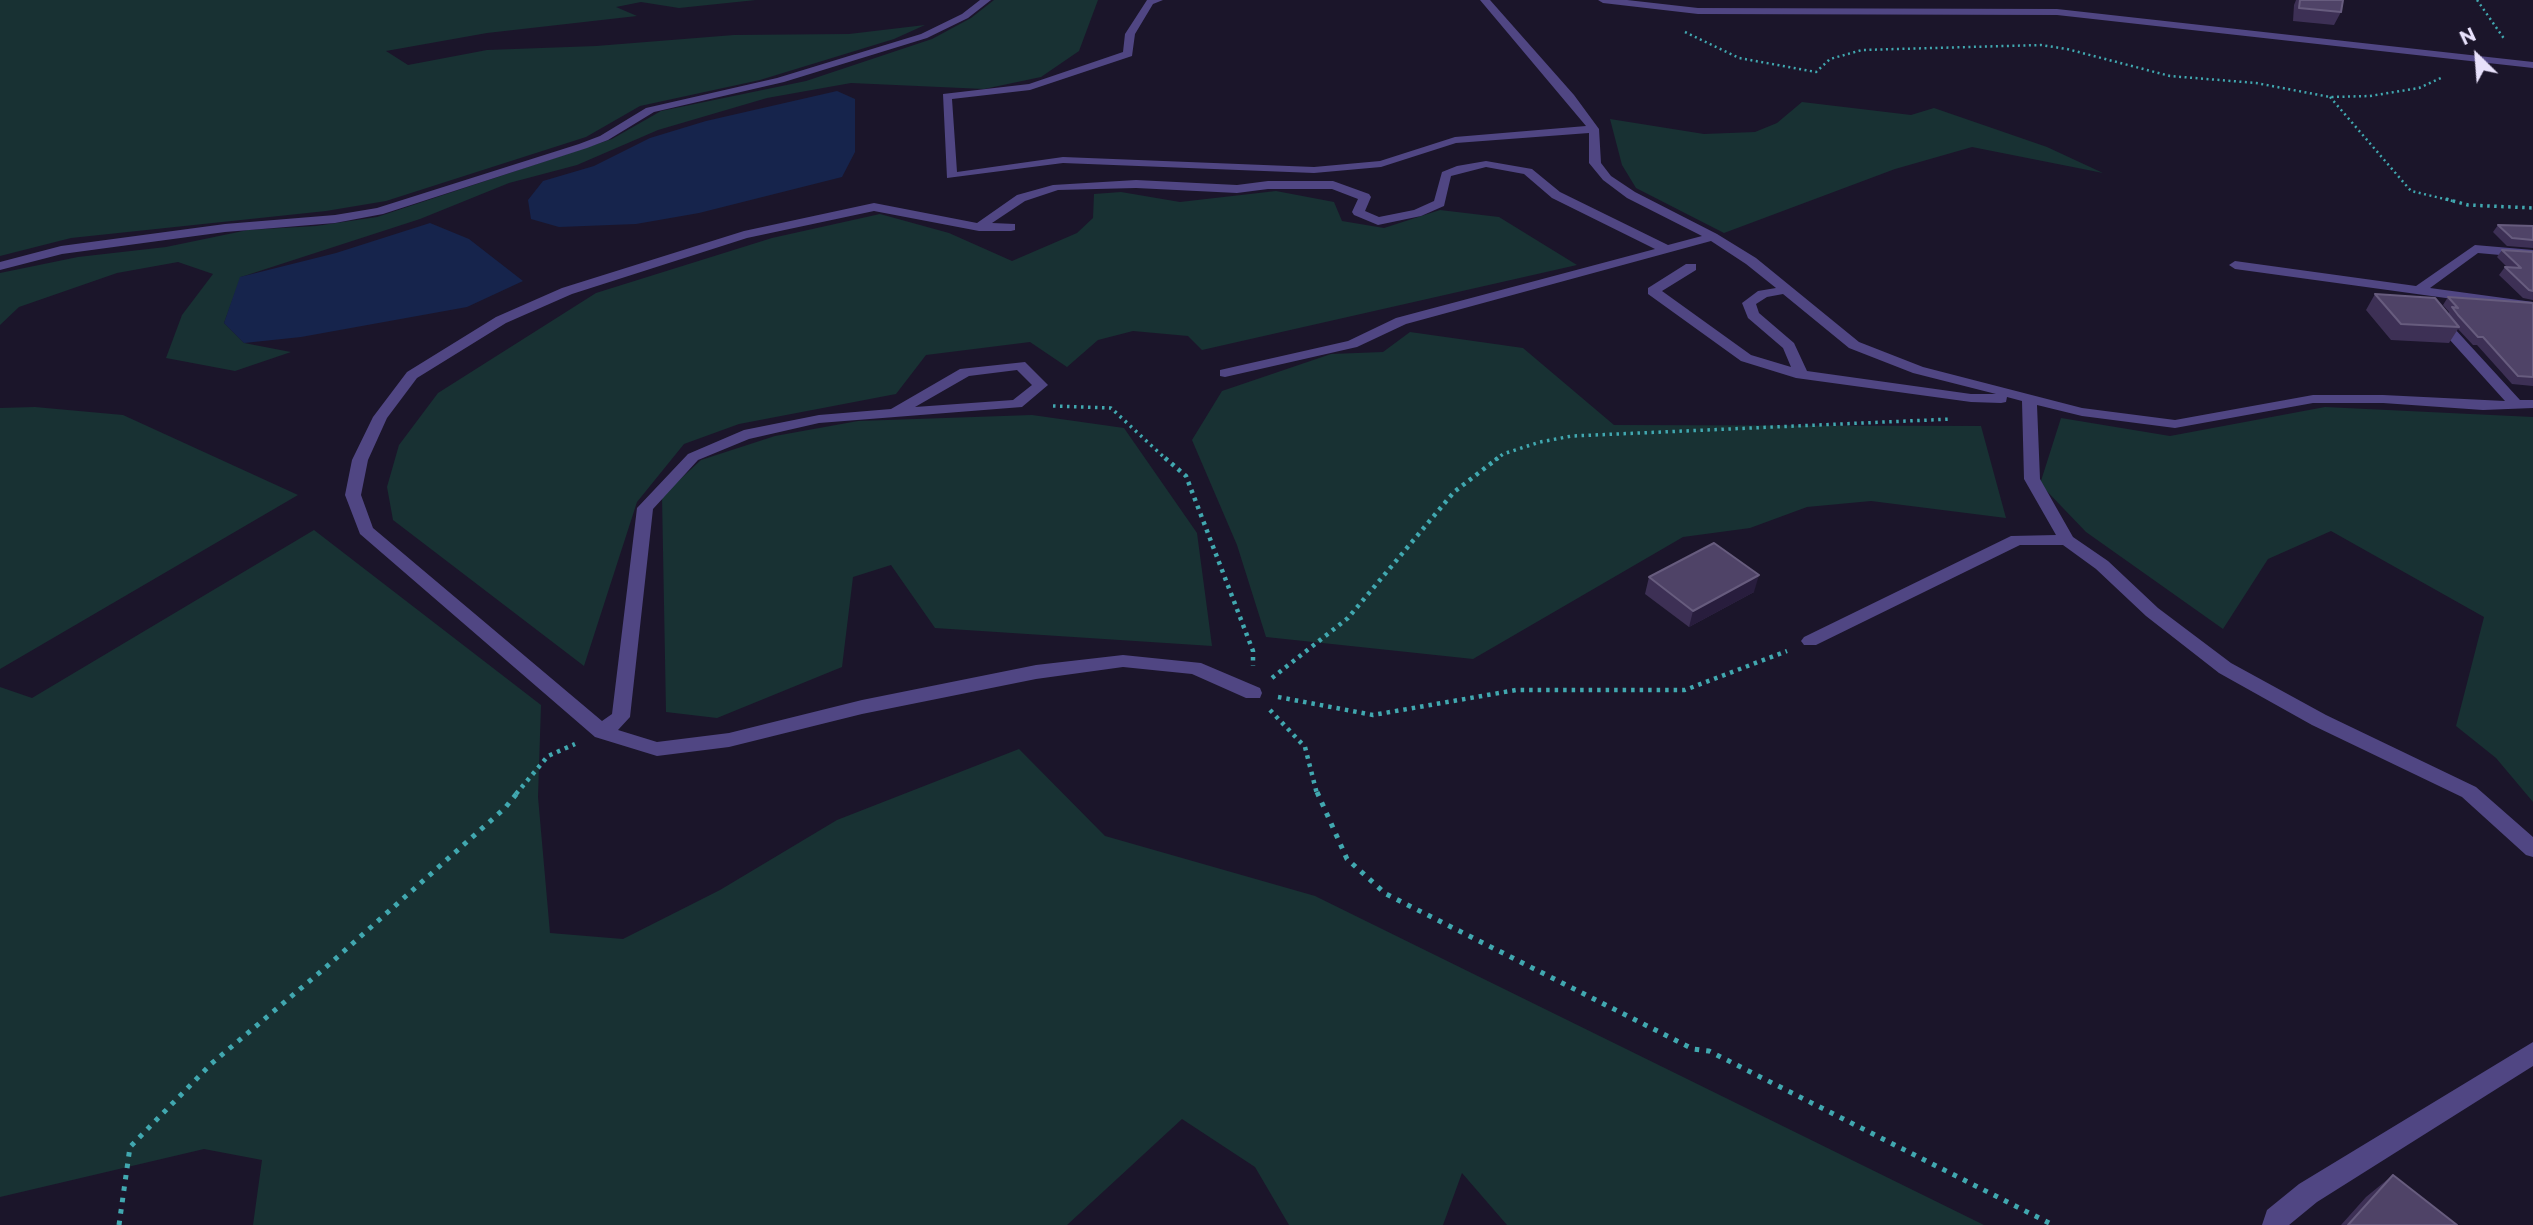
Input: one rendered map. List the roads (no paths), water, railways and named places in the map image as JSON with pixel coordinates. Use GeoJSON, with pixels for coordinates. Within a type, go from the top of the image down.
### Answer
{"type":"FeatureCollection","features":[{"type":"Feature","properties":{"kind":"street"},"geometry":{"type":"LineString","coordinates":[[0,266],[61,250],[237,227],[335,219],[379,211],[583,146],[604,138],[650,110],[780,80],[925,36],[965,16],[986,0]]}},
{"type":"Feature","properties":{"kind":"street"},"geometry":{"type":"LineString","coordinates":[[1158,0],[1150,2],[1130,34],[1128,54],[1030,87],[947,96],[951,176],[1063,160],[1314,170],[1381,164],[1455,140],[1594,129]]}},
{"type":"Feature","properties":{"kind":"street"},"geometry":{"type":"LineString","coordinates":[[1485,0],[1570,97],[1594,129],[1595,163],[1607,178],[1631,195],[1713,237],[1751,261],[1854,345],[1918,370],[2095,414],[2175,424],[2313,400],[2383,400],[2483,406],[2533,404]]}},
{"type":"Feature","properties":{"kind":"street"},"geometry":{"type":"LineString","coordinates":[[1603,0],[1698,11],[2057,12],[2528,64]]}},
{"type":"Feature","properties":{"kind":"street"},"geometry":{"type":"LineString","coordinates":[[979,227],[1021,198],[1057,187],[1136,184],[1237,189],[1268,185],[1333,185],[1365,197],[1358,212],[1378,221],[1417,213],[1440,203],[1446,174],[1461,168],[1486,164],[1528,171],[1556,195],[1666,249]]}},
{"type":"Feature","properties":{"kind":"street"},"geometry":{"type":"LineString","coordinates":[[1012,227],[979,227],[874,207],[744,235],[567,291],[501,320],[412,375],[380,417],[360,460],[353,495],[366,530],[603,732],[657,749],[729,740],[875,704],[1036,672],[1123,661],[1195,668],[1254,693]]}},
{"type":"Feature","properties":{"kind":"street"},"geometry":{"type":"LineString","coordinates":[[1225,373],[1352,344],[1401,321],[1713,237]]}},
{"type":"Feature","properties":{"kind":"street"},"geometry":{"type":"LineString","coordinates":[[2417,291],[2475,249],[2533,254]]}},
{"type":"Feature","properties":{"kind":"street"},"geometry":{"type":"LineString","coordinates":[[2235,265],[2533,306]]}},
{"type":"Feature","properties":{"kind":"street"},"geometry":{"type":"LineString","coordinates":[[1691,267],[1653,290],[1746,358],[1801,375],[1971,398],[2029,399]]}},
{"type":"Feature","properties":{"kind":"street"},"geometry":{"type":"LineString","coordinates":[[1784,290],[1763,294],[1749,303],[1753,315],[1789,346],[1801,375]]}},
{"type":"Feature","properties":{"kind":"street"},"geometry":{"type":"LineString","coordinates":[[2417,291],[2446,328],[2516,404]]}},
{"type":"Feature","properties":{"kind":"street"},"geometry":{"type":"LineString","coordinates":[[603,732],[621,717],[645,508],[693,457],[744,436],[819,419],[893,414],[1017,404],[1041,385],[1020,365],[965,372],[893,414]]}},
{"type":"Feature","properties":{"kind":"street"},"geometry":{"type":"LineString","coordinates":[[2029,399],[2032,479],[2067,540],[2102,565],[2152,612],[2225,668],[2319,720],[2469,792],[2533,849]]}},
{"type":"Feature","properties":{"kind":"street"},"geometry":{"type":"LineString","coordinates":[[1810,641],[2017,540],[2067,540]]}},
{"type":"Feature","properties":{"kind":"street"},"geometry":{"type":"LineString","coordinates":[[2274,1225],[2276,1219],[2308,1193],[2533,1053]]}},
{"type":"Feature","properties":{"kind":"water"},"geometry":{"type":"Polygon","coordinates":[[[837,91],[855,99],[855,152],[842,177],[699,213],[636,224],[559,227],[531,219],[528,200],[543,181],[594,166],[650,138],[706,121],[837,91]]]}},
{"type":"Feature","properties":{"kind":"water"},"geometry":{"type":"Polygon","coordinates":[[[430,223],[469,239],[523,281],[467,307],[301,337],[244,343],[224,323],[240,277],[336,253],[430,223]]]}}]}
